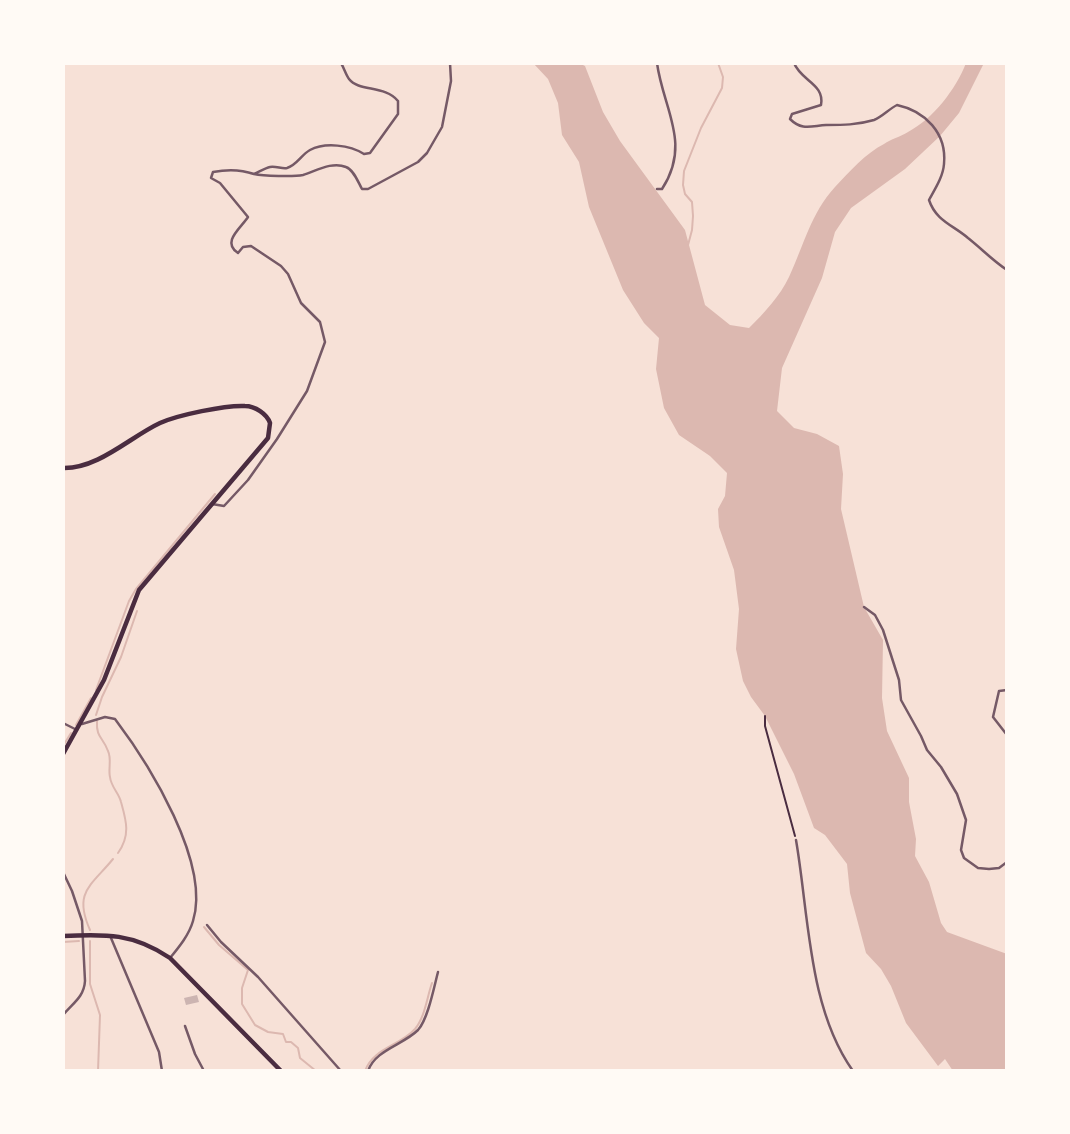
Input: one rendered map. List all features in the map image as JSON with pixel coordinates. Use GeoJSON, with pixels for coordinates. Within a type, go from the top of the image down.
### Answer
{"type":"FeatureCollection","features":[{"type":"Feature","properties":{"kind":"main road"},"geometry":{"type":"LineString","coordinates":[[63,468],[82,466],[169,419],[244,406],[263,413],[271,423],[268,438],[139,590],[111,665],[63,754]]}},
{"type":"Feature","properties":{"kind":"main road"},"geometry":{"type":"LineString","coordinates":[[63,936],[110,935],[145,942],[170,958],[281,1071]]}},
{"type":"Feature","properties":{"kind":"street"},"geometry":{"type":"LineString","coordinates":[[254,174],[270,167],[288,168],[308,151],[321,146],[344,146],[364,154],[375,148],[378,139],[398,114],[398,101],[388,93],[350,81],[341,63]]}},
{"type":"Feature","properties":{"kind":"street"},"geometry":{"type":"LineString","coordinates":[[212,504],[224,506],[248,480],[270,449],[307,391],[325,342],[320,322],[301,303],[288,274],[281,266],[251,246],[243,247],[238,253],[233,251],[233,234],[248,217],[220,183],[211,177],[213,172],[241,170],[263,176],[301,176],[334,165],[346,166],[362,189],[368,190],[418,162],[427,153],[442,127],[451,81],[450,63]]}},
{"type":"Feature","properties":{"kind":"street"},"geometry":{"type":"LineString","coordinates":[[657,63],[661,87],[673,118],[676,139],[669,179],[662,189],[657,189]]}},
{"type":"Feature","properties":{"kind":"street"},"geometry":{"type":"LineString","coordinates":[[794,63],[796,69],[818,87],[823,96],[821,105],[792,114],[790,119],[796,125],[808,128],[855,125],[878,119],[897,105],[912,108],[932,123],[940,136],[944,165],[929,200],[932,209],[937,217],[967,237],[988,258],[1007,270]]}},
{"type":"Feature","properties":{"kind":"street"},"geometry":{"type":"LineString","coordinates":[[864,607],[875,615],[884,630],[900,680],[901,700],[927,750],[957,794],[966,820],[961,850],[964,858],[978,868],[999,868],[1007,862]]}},
{"type":"Feature","properties":{"kind":"street"},"geometry":{"type":"LineString","coordinates":[[1007,690],[999,691],[996,695],[993,717],[1007,735]]}},
{"type":"Feature","properties":{"kind":"street"},"geometry":{"type":"LineString","coordinates":[[81,724],[105,717],[115,719],[155,776],[170,805],[191,865],[196,903],[193,922],[170,958]]}},
{"type":"Feature","properties":{"kind":"street"},"geometry":{"type":"LineString","coordinates":[[63,723],[77,730]]}},
{"type":"Feature","properties":{"kind":"street"},"geometry":{"type":"LineString","coordinates":[[796,840],[821,1003],[853,1071]]}},
{"type":"Feature","properties":{"kind":"street"},"geometry":{"type":"LineString","coordinates":[[63,872],[72,891],[84,935],[84,990],[63,1015]]}},
{"type":"Feature","properties":{"kind":"street"},"geometry":{"type":"LineString","coordinates":[[207,925],[221,942],[258,976],[341,1071]]}},
{"type":"Feature","properties":{"kind":"street"},"geometry":{"type":"LineString","coordinates":[[110,935],[159,1052],[162,1071]]}},
{"type":"Feature","properties":{"kind":"street"},"geometry":{"type":"LineString","coordinates":[[368,1071],[372,1061],[407,1039],[423,1024],[438,972]]}},
{"type":"Feature","properties":{"kind":"street"},"geometry":{"type":"LineString","coordinates":[[185,1026],[204,1071]]}},
{"type":"Feature","properties":{"kind":"path"},"geometry":{"type":"LineString","coordinates":[[765,716],[765,726],[796,840]]}},
{"type":"Feature","properties":{"kind":"shaded area"},"geometry":{"type":"Polygon","coordinates":[[[533,63],[579,63],[585,66],[603,112],[620,141],[685,230],[705,305],[730,325],[749,328],[785,284],[814,218],[835,187],[871,152],[908,132],[935,111],[950,93],[966,63],[984,63],[959,113],[940,136],[905,169],[851,208],[835,232],[822,278],[782,368],[777,411],[794,428],[817,434],[839,446],[843,474],[841,509],[864,607],[883,640],[882,698],[887,731],[909,778],[909,802],[916,839],[915,856],[929,882],[941,923],[947,932],[1007,954],[1007,1071],[953,1071],[945,1059],[938,1066],[906,1023],[881,969],[866,953],[850,893],[847,864],[825,835],[814,828],[794,774],[765,716],[743,681],[736,649],[739,609],[734,570],[719,527],[718,509],[725,496],[727,473],[710,456],[679,435],[664,408],[656,369],[659,338],[644,323],[623,290],[589,207],[579,162],[562,135],[558,103],[548,79],[533,63]]]}},
{"type":"Feature","properties":{"kind":"building"},"geometry":{"type":"Polygon","coordinates":[[[197,995],[199,1002],[186,1005],[184,998],[197,995]]]}},
{"type":"Feature","properties":{"kind":"waterway"},"geometry":{"type":"LineString","coordinates":[[688,245],[693,216],[692,202],[685,194],[683,185],[684,171],[701,128],[722,88],[723,77],[718,63]]}},
{"type":"Feature","properties":{"kind":"waterway"},"geometry":{"type":"LineString","coordinates":[[96,690],[136,589],[215,494]]}},
{"type":"Feature","properties":{"kind":"waterway"},"geometry":{"type":"LineString","coordinates":[[96,715],[137,611]]}},
{"type":"Feature","properties":{"kind":"waterway"},"geometry":{"type":"LineString","coordinates":[[76,725],[91,698]]}},
{"type":"Feature","properties":{"kind":"waterway"},"geometry":{"type":"LineString","coordinates":[[97,721],[99,734],[109,754],[111,781],[120,799],[126,821],[125,840],[118,853]]}},
{"type":"Feature","properties":{"kind":"waterway"},"geometry":{"type":"LineString","coordinates":[[63,746],[71,733]]}},
{"type":"Feature","properties":{"kind":"waterway"},"geometry":{"type":"LineString","coordinates":[[90,930],[83,907],[84,898],[92,883],[113,859]]}},
{"type":"Feature","properties":{"kind":"waterway"},"geometry":{"type":"LineString","coordinates":[[204,927],[219,945],[248,970],[242,988],[242,1004],[255,1025],[268,1032],[283,1034],[286,1042],[291,1042],[298,1048],[300,1058],[316,1071]]}},
{"type":"Feature","properties":{"kind":"waterway"},"geometry":{"type":"LineString","coordinates":[[63,942],[79,941]]}},
{"type":"Feature","properties":{"kind":"waterway"},"geometry":{"type":"LineString","coordinates":[[90,941],[90,984],[100,1015],[98,1071]]}},
{"type":"Feature","properties":{"kind":"waterway"},"geometry":{"type":"LineString","coordinates":[[365,1071],[374,1057],[415,1029],[432,983]]}}]}
